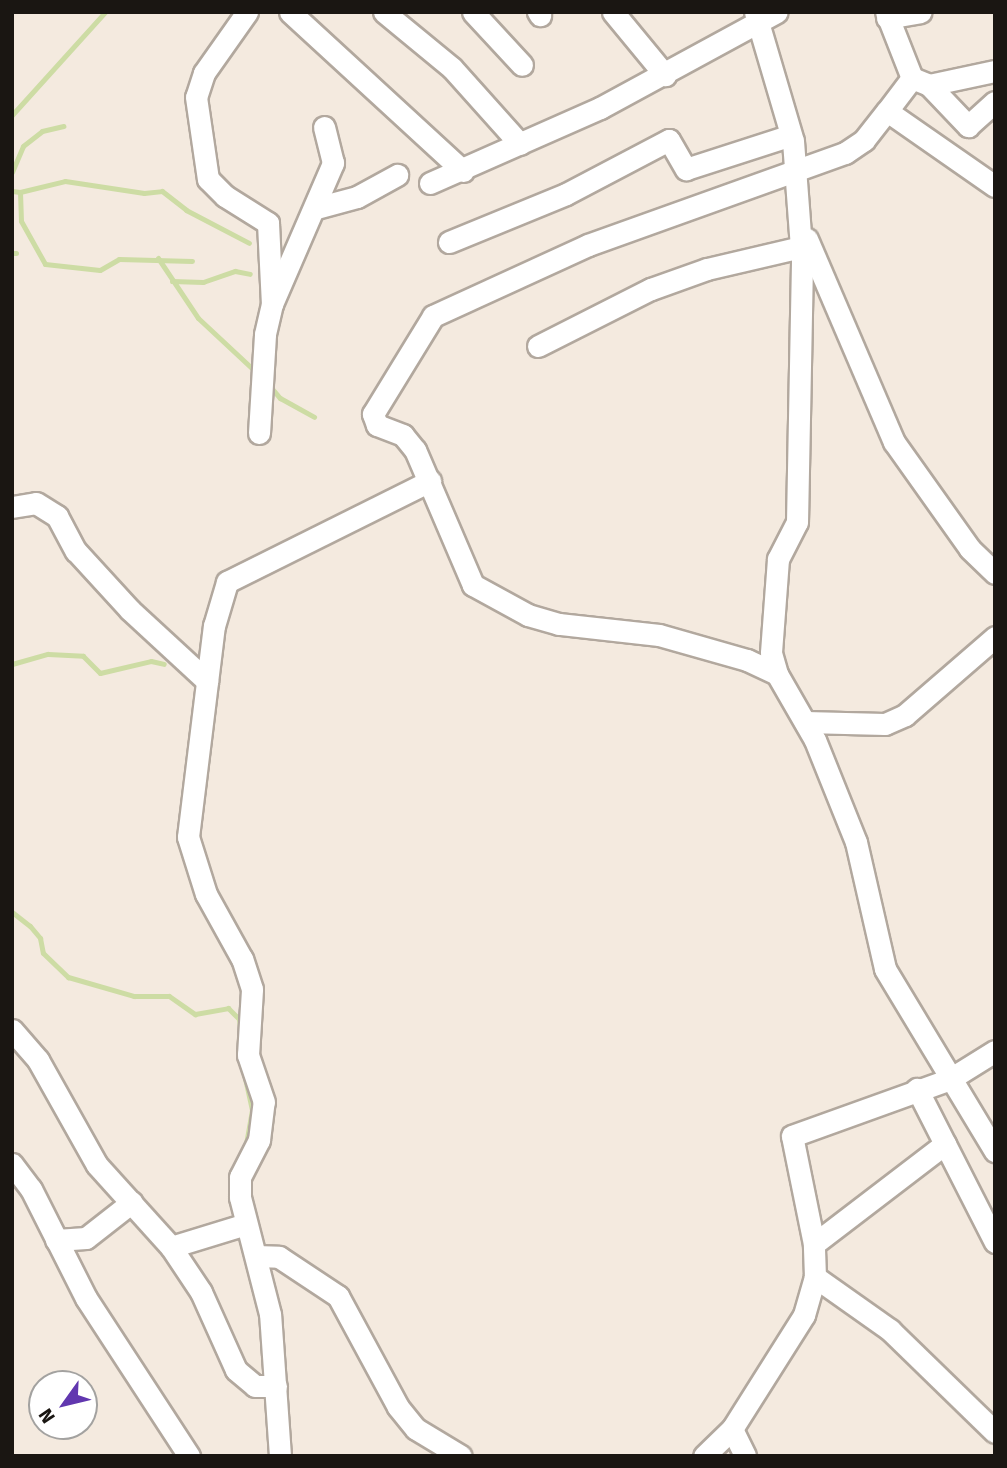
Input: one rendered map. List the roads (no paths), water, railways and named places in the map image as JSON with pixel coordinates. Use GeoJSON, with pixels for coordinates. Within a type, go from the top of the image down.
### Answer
{"type":"FeatureCollection","features":[{"type":"Feature","properties":{"kind":"street"},"geometry":{"type":"LineString","coordinates":[[247,12],[204,73],[196,97],[208,179],[225,196],[268,223],[272,304]]}},
{"type":"Feature","properties":{"kind":"street"},"geometry":{"type":"LineString","coordinates":[[290,12],[463,172]]}},
{"type":"Feature","properties":{"kind":"street"},"geometry":{"type":"LineString","coordinates":[[384,12],[452,68],[520,144]]}},
{"type":"Feature","properties":{"kind":"street"},"geometry":{"type":"LineString","coordinates":[[473,12],[522,65]]}},
{"type":"Feature","properties":{"kind":"street"},"geometry":{"type":"LineString","coordinates":[[613,12],[665,75]]}},
{"type":"Feature","properties":{"kind":"street"},"geometry":{"type":"LineString","coordinates":[[430,183],[463,172],[665,75],[752,15],[777,12]]}},
{"type":"Feature","properties":{"kind":"street"},"geometry":{"type":"LineString","coordinates":[[919,12],[887,15],[921,81],[968,126],[995,102]]}},
{"type":"Feature","properties":{"kind":"street"},"geometry":{"type":"LineString","coordinates":[[752,15],[791,135],[801,247],[797,522],[778,559],[771,653],[777,674],[805,722],[856,842],[885,969],[995,1151]]}},
{"type":"Feature","properties":{"kind":"street"},"geometry":{"type":"LineString","coordinates":[[777,674],[747,660],[659,635],[559,624],[528,615],[472,585],[430,481],[403,435],[377,425],[373,414],[433,316],[588,245],[845,153],[864,140],[887,111],[921,81],[995,71]]}},
{"type":"Feature","properties":{"kind":"street"},"geometry":{"type":"LineString","coordinates":[[887,111],[995,186]]}},
{"type":"Feature","properties":{"kind":"street"},"geometry":{"type":"LineString","coordinates":[[259,433],[265,334],[272,304],[316,208],[333,163],[324,127]]}},
{"type":"Feature","properties":{"kind":"street"},"geometry":{"type":"LineString","coordinates":[[449,242],[566,194],[669,139],[687,169],[791,135]]}},
{"type":"Feature","properties":{"kind":"street"},"geometry":{"type":"LineString","coordinates":[[316,208],[357,197],[397,175]]}},
{"type":"Feature","properties":{"kind":"street"},"geometry":{"type":"LineString","coordinates":[[798,217],[894,442],[970,550],[995,572]]}},
{"type":"Feature","properties":{"kind":"street"},"geometry":{"type":"LineString","coordinates":[[538,346],[651,289],[707,269],[801,247]]}},
{"type":"Feature","properties":{"kind":"street"},"geometry":{"type":"LineString","coordinates":[[280,1456],[270,1314],[256,1256],[243,1225],[240,1177],[259,1140],[264,1102],[248,1055],[252,989],[242,959],[206,894],[188,837],[214,626],[227,582],[430,481]]}},
{"type":"Feature","properties":{"kind":"street"},"geometry":{"type":"LineString","coordinates":[[12,507],[36,503],[57,516],[76,551],[207,681]]}},
{"type":"Feature","properties":{"kind":"street"},"geometry":{"type":"LineString","coordinates":[[805,722],[866,726],[905,715],[995,636]]}},
{"type":"Feature","properties":{"kind":"street"},"geometry":{"type":"LineString","coordinates":[[12,1030],[38,1060],[97,1165],[171,1247],[201,1292],[236,1370],[255,1386],[276,1386]]}},
{"type":"Feature","properties":{"kind":"street"},"geometry":{"type":"LineString","coordinates":[[704,1456],[732,1429],[804,1315],[815,1277],[814,1244],[792,1136],[916,1089],[950,1079],[995,1051]]}},
{"type":"Feature","properties":{"kind":"street"},"geometry":{"type":"LineString","coordinates":[[916,1089],[995,1242]]}},
{"type":"Feature","properties":{"kind":"street"},"geometry":{"type":"LineString","coordinates":[[814,1244],[946,1144]]}},
{"type":"Feature","properties":{"kind":"street"},"geometry":{"type":"LineString","coordinates":[[12,1164],[31,1189],[86,1298],[189,1456]]}},
{"type":"Feature","properties":{"kind":"street"},"geometry":{"type":"LineString","coordinates":[[56,1240],[86,1238],[132,1202]]}},
{"type":"Feature","properties":{"kind":"street"},"geometry":{"type":"LineString","coordinates":[[171,1247],[243,1225]]}},
{"type":"Feature","properties":{"kind":"street"},"geometry":{"type":"LineString","coordinates":[[256,1256],[279,1257],[338,1296],[398,1407],[416,1429],[461,1456]]}},
{"type":"Feature","properties":{"kind":"street"},"geometry":{"type":"LineString","coordinates":[[815,1277],[890,1330],[995,1432]]}},
{"type":"Feature","properties":{"kind":"street"},"geometry":{"type":"LineString","coordinates":[[732,1429],[745,1456]]}},
{"type":"Feature","properties":{"kind":"waterway"},"geometry":{"type":"LineString","coordinates":[[12,115],[105,12]]}},
{"type":"Feature","properties":{"kind":"waterway"},"geometry":{"type":"LineString","coordinates":[[12,172],[23,146],[42,131],[63,126]]}},
{"type":"Feature","properties":{"kind":"waterway"},"geometry":{"type":"LineString","coordinates":[[20,192],[65,181],[144,193],[162,191],[186,210],[249,243]]}},
{"type":"Feature","properties":{"kind":"waterway"},"geometry":{"type":"LineString","coordinates":[[12,191],[20,192],[21,221],[45,264],[100,270],[119,259],[192,261]]}},
{"type":"Feature","properties":{"kind":"waterway"},"geometry":{"type":"LineString","coordinates":[[158,258],[198,318],[257,373]]}},
{"type":"Feature","properties":{"kind":"waterway"},"geometry":{"type":"LineString","coordinates":[[172,281],[203,282],[235,271],[250,274]]}},
{"type":"Feature","properties":{"kind":"waterway"},"geometry":{"type":"LineString","coordinates":[[269,385],[280,398],[314,417]]}},
{"type":"Feature","properties":{"kind":"waterway"},"geometry":{"type":"LineString","coordinates":[[12,664],[48,654],[83,656],[100,673],[151,661],[164,664]]}},
{"type":"Feature","properties":{"kind":"waterway"},"geometry":{"type":"LineString","coordinates":[[12,912],[30,926],[40,938],[43,953],[68,977],[134,996],[169,996],[195,1014],[228,1008],[239,1019],[240,1028]]}},
{"type":"Feature","properties":{"kind":"waterway"},"geometry":{"type":"LineString","coordinates":[[243,1069],[252,1110],[246,1145]]}}]}
